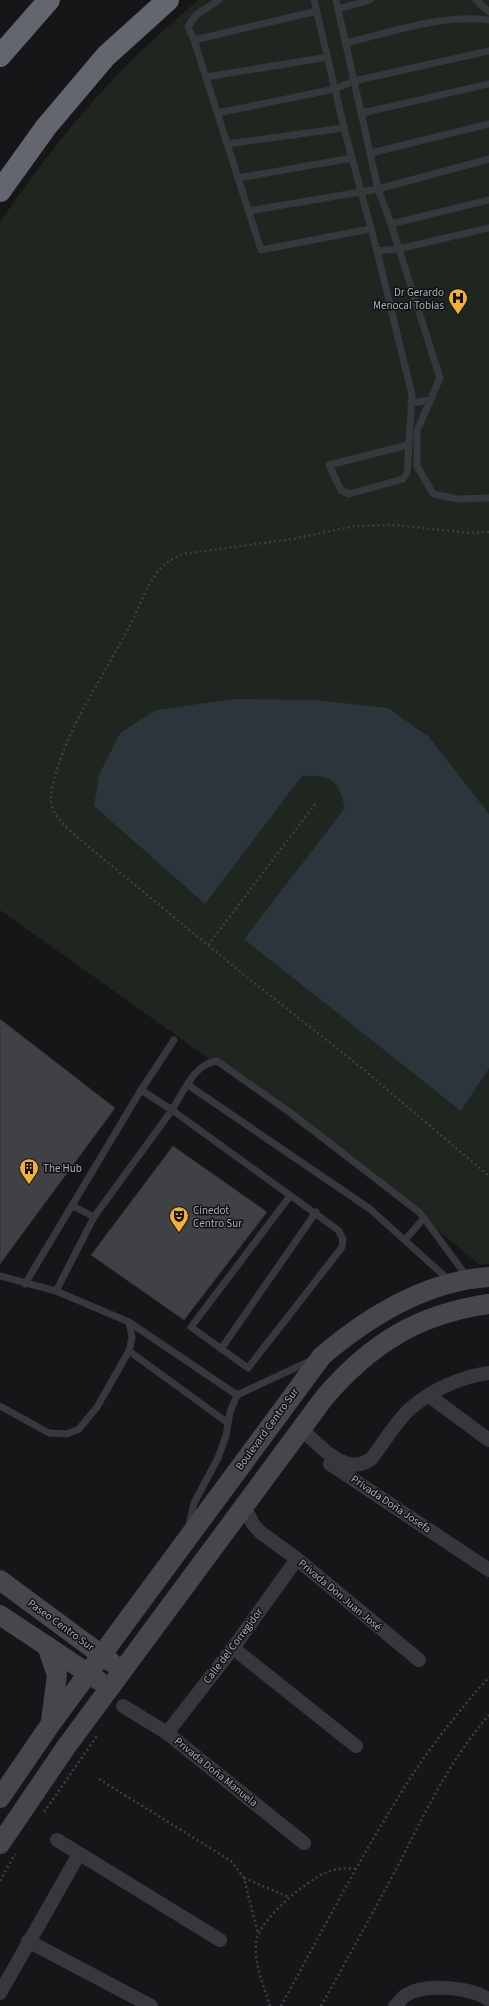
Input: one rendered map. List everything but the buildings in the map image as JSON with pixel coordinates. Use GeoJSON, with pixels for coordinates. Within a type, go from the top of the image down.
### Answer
{"type":"FeatureCollection","features":[{"type":"Feature","properties":{"kind":"highway"},"geometry":{"type":"LineString","coordinates":[[0,56],[49,0]]}},
{"type":"Feature","properties":{"kind":"highway"},"geometry":{"type":"LineString","coordinates":[[0,191],[46,127],[106,56],[168,0]]}},
{"type":"Feature","properties":{"kind":"street","name":"Boulevard Centro Sur"},"geometry":{"type":"LineString","coordinates":[[0,1798],[50,1725],[322,1356],[361,1325],[380,1313],[426,1292],[460,1281],[489,1277]]}},
{"type":"Feature","properties":{"kind":"street"},"geometry":{"type":"LineString","coordinates":[[8,1848],[66,1747],[298,1432],[341,1379],[374,1350],[410,1327],[436,1316],[465,1308],[489,1304]]}},
{"type":"Feature","properties":{"kind":"street"},"geometry":{"type":"LineString","coordinates":[[489,1373],[466,1378],[428,1396],[489,1440]]}},
{"type":"Feature","properties":{"kind":"street","name":"Privada Doña Josefa"},"geometry":{"type":"LineString","coordinates":[[298,1432],[340,1461],[346,1464],[358,1466],[365,1464],[371,1459],[410,1408],[428,1396]]}},
{"type":"Feature","properties":{"kind":"street","name":"Privada Doña Josefa"},"geometry":{"type":"LineString","coordinates":[[298,1432],[328,1463],[489,1569]]}},
{"type":"Feature","properties":{"kind":"street","name":"Privada Don Juan José"},"geometry":{"type":"LineString","coordinates":[[244,1506],[253,1524],[260,1532],[297,1559],[419,1660]]}},
{"type":"Feature","properties":{"kind":"street","name":"Privada Don Juan José"},"geometry":{"type":"LineString","coordinates":[[230,1525],[260,1532]]}},
{"type":"Feature","properties":{"kind":"street","name":"Calle del Corregidor"},"geometry":{"type":"LineString","coordinates":[[168,1733],[233,1648],[297,1559]]}},
{"type":"Feature","properties":{"kind":"street","name":"Paseo Centro Sur"},"geometry":{"type":"LineString","coordinates":[[6,1578],[80,1639],[123,1670]]}},
{"type":"Feature","properties":{"kind":"street"},"geometry":{"type":"LineString","coordinates":[[0,1615],[110,1688]]}},
{"type":"Feature","properties":{"kind":"street"},"geometry":{"type":"LineString","coordinates":[[68,1660],[76,1652],[80,1639]]}},
{"type":"Feature","properties":{"kind":"street"},"geometry":{"type":"LineString","coordinates":[[47,1646],[57,1675],[50,1725]]}},
{"type":"Feature","properties":{"kind":"street"},"geometry":{"type":"LineString","coordinates":[[233,1648],[356,1746]]}},
{"type":"Feature","properties":{"kind":"street","name":"Privada Doña Manuela"},"geometry":{"type":"LineString","coordinates":[[123,1706],[168,1733],[304,1843]]}},
{"type":"Feature","properties":{"kind":"street"},"geometry":{"type":"LineString","coordinates":[[57,1840],[220,1940]]}},
{"type":"Feature","properties":{"kind":"street"},"geometry":{"type":"LineString","coordinates":[[0,1993],[28,1941],[79,1854]]}},
{"type":"Feature","properties":{"kind":"street"},"geometry":{"type":"LineString","coordinates":[[28,1941],[151,2006]]}},
{"type":"Feature","properties":{"kind":"street"},"geometry":{"type":"LineString","coordinates":[[395,2006],[406,1995],[431,1988],[445,1988],[475,1993],[483,1995],[489,2000]]}},
{"type":"Feature","properties":{"kind":"lane"},"geometry":{"type":"LineString","coordinates":[[219,0],[196,15],[188,27],[194,40],[261,250],[370,229]]}},
{"type":"Feature","properties":{"kind":"lane"},"geometry":{"type":"LineString","coordinates":[[314,0],[344,128],[377,251],[412,395],[407,473],[403,479],[349,494],[341,490],[329,465],[408,445]]}},
{"type":"Feature","properties":{"kind":"lane"},"geometry":{"type":"LineString","coordinates":[[336,0],[378,189],[391,224],[440,378],[417,431],[417,466],[433,494],[458,499],[489,498]]}},
{"type":"Feature","properties":{"kind":"lane"},"geometry":{"type":"LineString","coordinates":[[338,9],[370,0]]}},
{"type":"Feature","properties":{"kind":"lane"},"geometry":{"type":"LineString","coordinates":[[476,0],[489,12]]}},
{"type":"Feature","properties":{"kind":"lane"},"geometry":{"type":"LineString","coordinates":[[194,40],[317,11]]}},
{"type":"Feature","properties":{"kind":"lane"},"geometry":{"type":"LineString","coordinates":[[346,42],[426,24],[469,17],[489,20]]}},
{"type":"Feature","properties":{"kind":"lane"},"geometry":{"type":"LineString","coordinates":[[217,113],[335,89],[354,80],[489,51]]}},
{"type":"Feature","properties":{"kind":"lane"},"geometry":{"type":"LineString","coordinates":[[206,77],[328,57]]}},
{"type":"Feature","properties":{"kind":"lane"},"geometry":{"type":"LineString","coordinates":[[362,113],[489,84]]}},
{"type":"Feature","properties":{"kind":"lane"},"geometry":{"type":"LineString","coordinates":[[370,153],[489,124]]}},
{"type":"Feature","properties":{"kind":"lane"},"geometry":{"type":"LineString","coordinates":[[227,144],[344,128]]}},
{"type":"Feature","properties":{"kind":"lane"},"geometry":{"type":"LineString","coordinates":[[238,178],[352,158]]}},
{"type":"Feature","properties":{"kind":"lane"},"geometry":{"type":"LineString","coordinates":[[248,211],[378,189],[489,159]]}},
{"type":"Feature","properties":{"kind":"lane"},"geometry":{"type":"LineString","coordinates":[[391,224],[489,200]]}},
{"type":"Feature","properties":{"kind":"lane"},"geometry":{"type":"LineString","coordinates":[[377,251],[398,249],[489,228]]}},
{"type":"Feature","properties":{"kind":"lane"},"geometry":{"type":"LineString","coordinates":[[411,403],[430,400]]}},
{"type":"Feature","properties":{"kind":"lane"},"geometry":{"type":"LineString","coordinates":[[24,1284],[73,1206],[141,1090],[174,1040]]}},
{"type":"Feature","properties":{"kind":"lane"},"geometry":{"type":"LineString","coordinates":[[56,1291],[94,1217],[172,1110],[198,1070],[208,1062],[218,1061],[242,1077],[391,1189],[424,1218],[460,1281]]}},
{"type":"Feature","properties":{"kind":"lane"},"geometry":{"type":"LineString","coordinates":[[188,1085],[370,1209],[405,1240],[460,1281]]}},
{"type":"Feature","properties":{"kind":"lane"},"geometry":{"type":"LineString","coordinates":[[141,1090],[172,1110],[290,1196],[316,1212],[338,1230],[343,1239],[342,1247],[248,1368],[191,1327],[290,1196]]}},
{"type":"Feature","properties":{"kind":"lane"},"geometry":{"type":"LineString","coordinates":[[73,1206],[94,1217]]}},
{"type":"Feature","properties":{"kind":"lane"},"geometry":{"type":"LineString","coordinates":[[221,1349],[316,1212]]}},
{"type":"Feature","properties":{"kind":"lane"},"geometry":{"type":"LineString","coordinates":[[405,1240],[424,1218]]}},
{"type":"Feature","properties":{"kind":"lane"},"geometry":{"type":"LineString","coordinates":[[0,1276],[24,1284],[56,1291],[129,1322],[237,1395]]}},
{"type":"Feature","properties":{"kind":"lane"},"geometry":{"type":"LineString","coordinates":[[0,1406],[49,1433],[67,1434],[79,1430],[96,1407],[129,1351],[132,1338],[129,1322]]}},
{"type":"Feature","properties":{"kind":"lane"},"geometry":{"type":"LineString","coordinates":[[129,1351],[228,1423]]}},
{"type":"Feature","properties":{"kind":"lane"},"geometry":{"type":"LineString","coordinates":[[185,1540],[194,1503],[218,1458],[230,1412],[237,1395],[322,1356]]}},
{"type":"Feature","properties":{"kind":"path"},"geometry":{"type":"LineString","coordinates":[[489,532],[471,533],[394,525],[354,526],[264,544],[182,554],[168,561],[156,573],[68,742],[56,774],[51,799],[58,820],[208,945],[369,1074],[489,1176]]}},
{"type":"Feature","properties":{"kind":"path"},"geometry":{"type":"LineString","coordinates":[[208,945],[316,803]]}},
{"type":"Feature","properties":{"kind":"path"},"geometry":{"type":"LineString","coordinates":[[281,2006],[390,1812],[422,1762],[456,1715],[489,1677]]}},
{"type":"Feature","properties":{"kind":"path"},"geometry":{"type":"LineString","coordinates":[[321,2006],[357,1942],[422,1815],[471,1738],[489,1715]]}},
{"type":"Feature","properties":{"kind":"path"},"geometry":{"type":"LineString","coordinates":[[43,1814],[100,1732]]}},
{"type":"Feature","properties":{"kind":"path"},"geometry":{"type":"LineString","coordinates":[[99,1779],[231,1861],[244,1878],[258,1934]]}},
{"type":"Feature","properties":{"kind":"path"},"geometry":{"type":"LineString","coordinates":[[0,1881],[8,1864],[8,1848]]}},
{"type":"Feature","properties":{"kind":"path"},"geometry":{"type":"LineString","coordinates":[[270,2006],[258,1963],[255,1944],[258,1934],[289,1897],[328,1872],[345,1868],[358,1869]]}},
{"type":"Feature","properties":{"kind":"path"},"geometry":{"type":"LineString","coordinates":[[244,1878],[289,1897]]}},
{"type":"Feature","properties":{"kind":"shaded area"},"geometry":{"type":"Polygon","coordinates":[[[198,0],[489,0],[489,1264],[480,1265],[425,1220],[239,1080],[0,910],[0,222],[50,153],[91,104],[139,53],[198,0]]]}},
{"type":"Feature","properties":{"kind":"shaded area"},"geometry":{"type":"Polygon","coordinates":[[[234,699],[316,700],[388,708],[429,737],[489,814],[489,1068],[461,1111],[244,939],[345,808],[339,791],[332,781],[320,776],[302,776],[205,904],[94,806],[99,775],[120,733],[156,710],[234,699]]]}},
{"type":"Feature","properties":{"kind":"place","name":"Dr Gerardo Menocal Tobias"},"geometry":{"type":"Point","coordinates":[458,315]}},
{"type":"Feature","properties":{"kind":"place","name":"The Hub"},"geometry":{"type":"Point","coordinates":[29,1185]}},
{"type":"Feature","properties":{"kind":"place","name":"Cinedot Centro Sur"},"geometry":{"type":"Point","coordinates":[179,1233]}}]}
